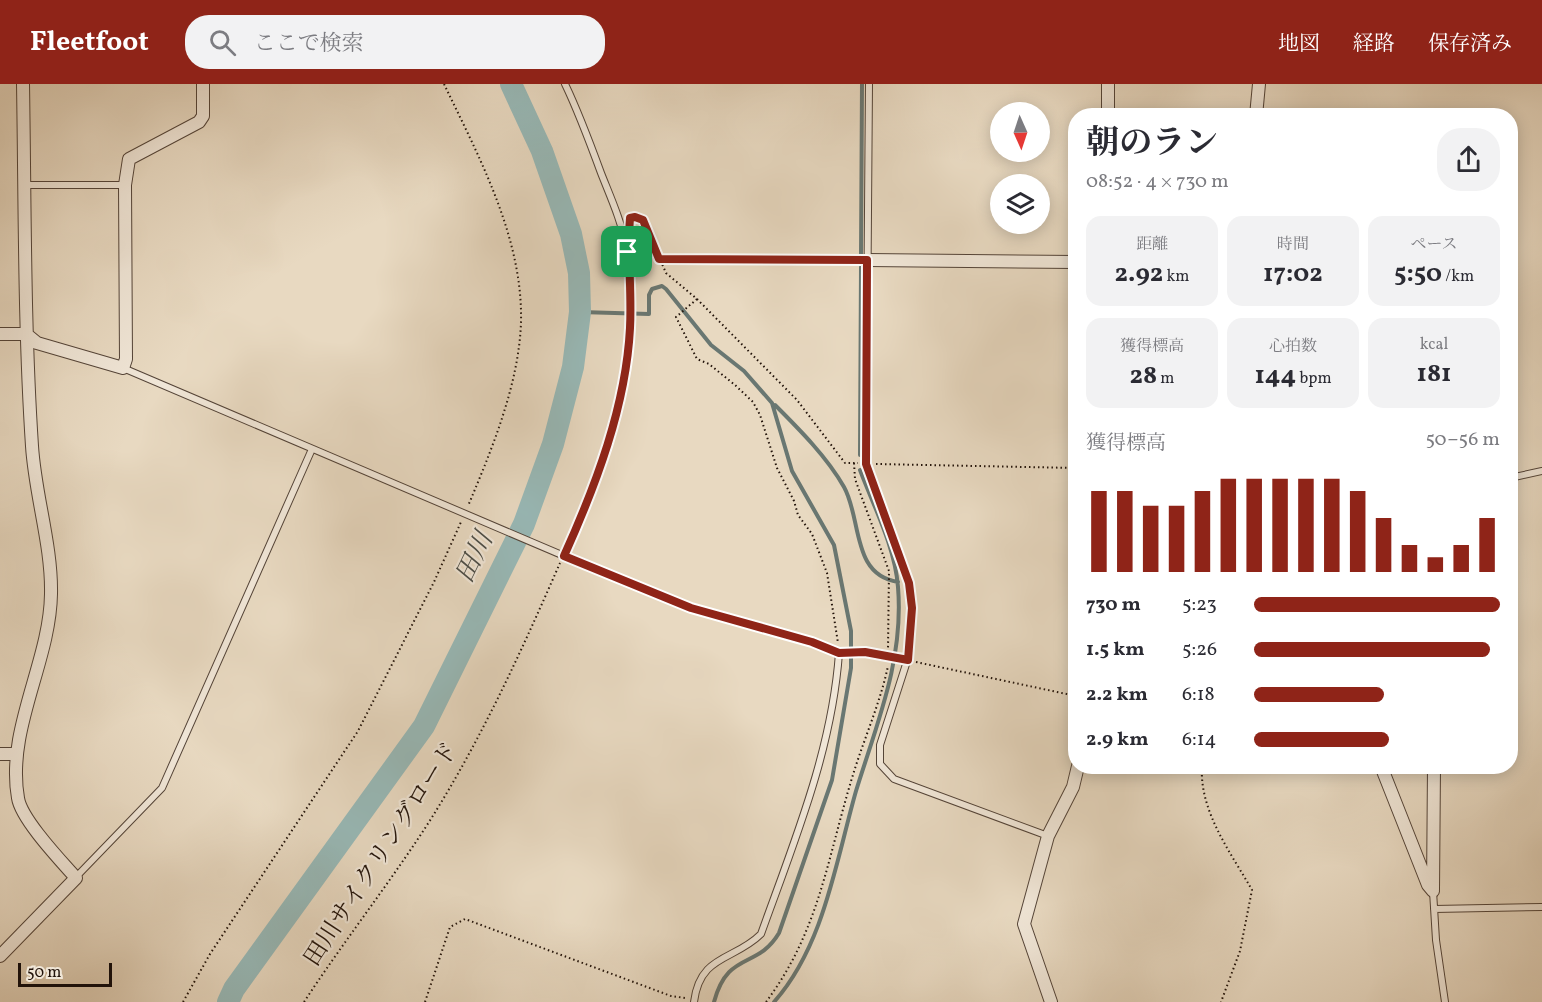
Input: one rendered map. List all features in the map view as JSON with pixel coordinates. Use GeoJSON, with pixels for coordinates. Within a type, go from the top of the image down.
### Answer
{"type":"FeatureCollection","features":[{"type":"Feature","properties":{"kind":"street"},"geometry":{"type":"LineString","coordinates":[[0,956],[76,878],[43,841],[18,800],[17,754],[29,697],[50,621],[51,574],[35,488],[26,334],[23,84]]}},
{"type":"Feature","properties":{"kind":"street"},"geometry":{"type":"LineString","coordinates":[[0,334],[26,334],[37,342],[123,368],[126,359],[124,185],[129,159],[199,122],[203,116],[203,84]]}},
{"type":"Feature","properties":{"kind":"street"},"geometry":{"type":"LineString","coordinates":[[1108,84],[1108,108]]}},
{"type":"Feature","properties":{"kind":"street"},"geometry":{"type":"LineString","coordinates":[[1257,108],[1259,84]]}},
{"type":"Feature","properties":{"kind":"street"},"geometry":{"type":"LineString","coordinates":[[867,260],[1068,262]]}},
{"type":"Feature","properties":{"kind":"street"},"geometry":{"type":"LineString","coordinates":[[0,754],[17,754]]}},
{"type":"Feature","properties":{"kind":"street"},"geometry":{"type":"LineString","coordinates":[[1051,1002],[1024,924],[1048,836],[1073,787],[1076,774]]}},
{"type":"Feature","properties":{"kind":"street"},"geometry":{"type":"LineString","coordinates":[[1384,774],[1428,885],[1433,891]]}},
{"type":"Feature","properties":{"kind":"street"},"geometry":{"type":"LineString","coordinates":[[1433,891],[1434,774]]}},
{"type":"Feature","properties":{"kind":"lane"},"geometry":{"type":"LineString","coordinates":[[561,557],[597,473],[621,391],[627,358],[630,296],[623,237],[606,186],[565,84]]}},
{"type":"Feature","properties":{"kind":"lane"},"geometry":{"type":"LineString","coordinates":[[869,84],[866,464],[909,583],[912,608],[908,660],[880,745],[880,764],[894,779],[1048,836]]}},
{"type":"Feature","properties":{"kind":"lane"},"geometry":{"type":"LineString","coordinates":[[24,185],[124,185]]}},
{"type":"Feature","properties":{"kind":"lane"},"geometry":{"type":"LineString","coordinates":[[123,368],[467,514],[561,557],[691,608],[812,642],[839,653],[865,652],[908,660]]}},
{"type":"Feature","properties":{"kind":"lane"},"geometry":{"type":"LineString","coordinates":[[76,878],[162,788],[312,449]]}},
{"type":"Feature","properties":{"kind":"lane"},"geometry":{"type":"LineString","coordinates":[[1518,476],[1542,471]]}},
{"type":"Feature","properties":{"kind":"lane"},"geometry":{"type":"LineString","coordinates":[[694,1001],[696,986],[711,964],[754,941],[761,934],[814,788],[837,683],[839,653]]}},
{"type":"Feature","properties":{"kind":"lane"},"geometry":{"type":"LineString","coordinates":[[1433,891],[1445,1002]]}},
{"type":"Feature","properties":{"kind":"lane"},"geometry":{"type":"LineString","coordinates":[[1434,909],[1542,907]]}},
{"type":"Feature","properties":{"kind":"path"},"geometry":{"type":"LineString","coordinates":[[183,1002],[210,954],[358,732],[467,514],[511,383],[521,324],[521,305],[509,235],[444,84]]}},
{"type":"Feature","properties":{"kind":"path"},"geometry":{"type":"LineString","coordinates":[[629,224],[630,218],[643,220],[666,273],[697,299],[797,400],[844,463],[1068,468]]}},
{"type":"Feature","properties":{"kind":"path"},"geometry":{"type":"LineString","coordinates":[[659,259],[867,260]]}},
{"type":"Feature","properties":{"kind":"path"},"geometry":{"type":"LineString","coordinates":[[697,299],[677,316],[697,360],[723,374],[753,402],[768,435],[777,468],[794,501],[798,515],[812,534],[827,573],[839,653]]}},
{"type":"Feature","properties":{"kind":"path"},"geometry":{"type":"LineString","coordinates":[[766,1002],[787,971],[813,917],[851,780],[886,677],[890,657],[889,574],[855,479],[854,463]]}},
{"type":"Feature","properties":{"kind":"path","name":"田川サイクリングロード"},"geometry":{"type":"LineString","coordinates":[[304,1002],[428,823],[460,768],[516,666],[561,557]]}},
{"type":"Feature","properties":{"kind":"path"},"geometry":{"type":"LineString","coordinates":[[908,660],[1068,694]]}},
{"type":"Feature","properties":{"kind":"path"},"geometry":{"type":"LineString","coordinates":[[1202,774],[1201,783],[1212,819],[1252,890],[1240,951],[1221,1002]]}},
{"type":"Feature","properties":{"kind":"path"},"geometry":{"type":"LineString","coordinates":[[425,1002],[450,927],[465,919],[671,996],[694,1001]]}},
{"type":"Feature","properties":{"kind":"waterway","name":"田川"},"geometry":{"type":"LineString","coordinates":[[228,1002],[234,989],[424,726],[524,524],[553,444],[573,367],[580,312],[579,273],[571,234],[542,151],[511,84]]}},
{"type":"Feature","properties":{"kind":"waterway"},"geometry":{"type":"LineString","coordinates":[[861,255],[862,84]]}},
{"type":"Feature","properties":{"kind":"waterway"},"geometry":{"type":"LineString","coordinates":[[860,455],[861,267]]}},
{"type":"Feature","properties":{"kind":"waterway"},"geometry":{"type":"LineString","coordinates":[[580,312],[649,314],[649,295],[652,289],[662,286],[711,345],[744,371],[772,403],[792,471],[834,545],[851,631],[851,668],[832,780],[779,933],[762,952],[727,974],[714,1002]]}},
{"type":"Feature","properties":{"kind":"waterway"},"geometry":{"type":"LineString","coordinates":[[775,405],[821,454],[844,487],[850,500],[860,544],[872,569],[883,577],[898,582]]}},
{"type":"Feature","properties":{"kind":"waterway"},"geometry":{"type":"LineString","coordinates":[[774,1002],[791,980],[817,929],[893,666],[899,614],[896,572],[883,527],[860,470]]}},
{"type":"Feature","properties":{"kind":"route"},"geometry":{"type":"LineString","coordinates":[[635,217],[643,220],[659,259],[867,260],[866,464],[909,583],[912,608],[908,660],[865,652],[839,653],[812,642],[691,608],[564,556],[597,473],[621,391],[630,329],[627,252],[630,218],[635,217]]}}]}
